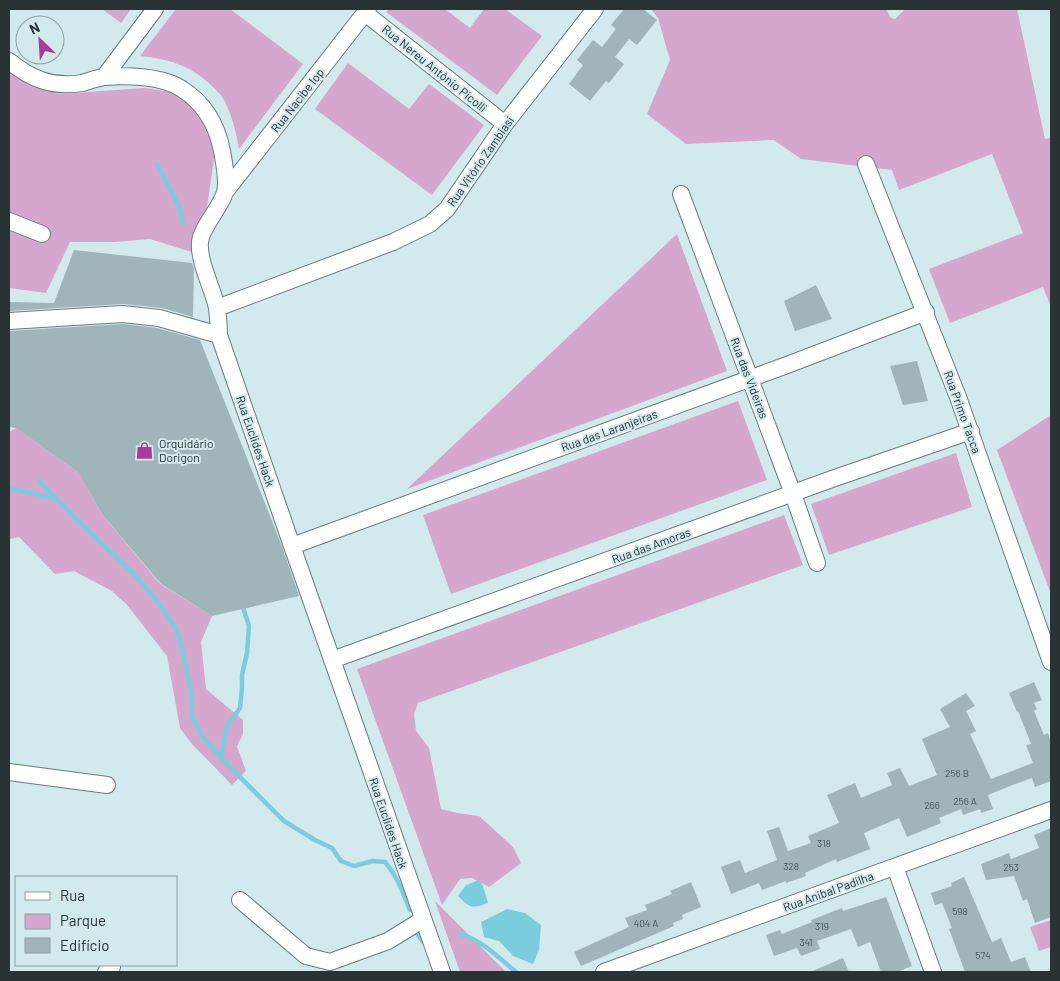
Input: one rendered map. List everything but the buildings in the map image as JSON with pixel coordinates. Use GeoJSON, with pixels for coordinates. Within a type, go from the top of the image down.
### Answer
{"type":"FeatureCollection","features":[{"type":"Feature","properties":{"kind":"street"},"geometry":{"type":"LineString","coordinates":[[104,77],[155,9]]}},
{"type":"Feature","properties":{"kind":"street","name":"Rua Vitório Zambiasi"},"geometry":{"type":"LineString","coordinates":[[217,308],[393,242],[430,224],[447,209],[505,124],[595,9]]}},
{"type":"Feature","properties":{"kind":"street","name":"Rua Nereu Antônio Picolli"},"geometry":{"type":"LineString","coordinates":[[367,11],[505,124]]}},
{"type":"Feature","properties":{"kind":"street","name":"Rua Nacibe Iop"},"geometry":{"type":"LineString","coordinates":[[225,192],[367,11]]}},
{"type":"Feature","properties":{"kind":"street","name":"Rua Euclides Hack"},"geometry":{"type":"LineString","coordinates":[[9,61],[24,74],[41,81],[61,84],[81,83],[104,77],[146,77],[165,82],[181,88],[197,102],[213,121],[220,139],[225,165],[225,192],[199,241],[200,253],[217,308],[220,335],[422,920],[442,972]]}},
{"type":"Feature","properties":{"kind":"street","name":"Rua Primo Tacca"},"geometry":{"type":"LineString","coordinates":[[866,164],[926,312],[1045,624],[1051,662]]}},
{"type":"Feature","properties":{"kind":"street","name":"Rua das Videiras"},"geometry":{"type":"LineString","coordinates":[[681,194],[817,563]]}},
{"type":"Feature","properties":{"kind":"street"},"geometry":{"type":"LineString","coordinates":[[9,221],[42,234]]}},
{"type":"Feature","properties":{"kind":"street","name":"Rua das Laranjeiras"},"geometry":{"type":"LineString","coordinates":[[292,546],[750,379],[926,312]]}},
{"type":"Feature","properties":{"kind":"street"},"geometry":{"type":"LineString","coordinates":[[9,321],[123,314],[159,318],[220,335]]}},
{"type":"Feature","properties":{"kind":"street","name":"Rua das Amoras"},"geometry":{"type":"LineString","coordinates":[[332,660],[971,431]]}},
{"type":"Feature","properties":{"kind":"street"},"geometry":{"type":"LineString","coordinates":[[9,772],[107,785]]}},
{"type":"Feature","properties":{"kind":"street","name":"Rua Anibal Padilha"},"geometry":{"type":"LineString","coordinates":[[604,972],[1051,810]]}},
{"type":"Feature","properties":{"kind":"street"},"geometry":{"type":"LineString","coordinates":[[895,867],[933,972]]}},
{"type":"Feature","properties":{"kind":"street"},"geometry":{"type":"LineString","coordinates":[[240,900],[306,956],[330,962],[388,941],[422,920]]}},
{"type":"Feature","properties":{"kind":"green space"},"geometry":{"type":"Polygon","coordinates":[[[102,9],[131,9],[121,23],[102,9]]]}},
{"type":"Feature","properties":{"kind":"green space"},"geometry":{"type":"Polygon","coordinates":[[[176,9],[230,9],[303,64],[239,149],[227,106],[211,85],[195,72],[178,64],[140,56],[176,9]]]}},
{"type":"Feature","properties":{"kind":"green space"},"geometry":{"type":"Polygon","coordinates":[[[389,9],[445,9],[470,28],[484,9],[505,9],[542,36],[497,95],[386,12],[389,9]]]}},
{"type":"Feature","properties":{"kind":"green space"},"geometry":{"type":"Polygon","coordinates":[[[651,9],[886,9],[891,18],[895,19],[905,9],[1017,9],[1045,139],[1051,138],[1051,307],[1043,287],[950,323],[929,269],[1023,233],[992,154],[899,190],[892,170],[801,159],[774,140],[686,144],[647,114],[670,60],[658,18],[651,9]]]}},
{"type":"Feature","properties":{"kind":"green space"},"geometry":{"type":"Polygon","coordinates":[[[348,63],[409,109],[429,84],[484,125],[432,195],[315,109],[348,63]]]}},
{"type":"Feature","properties":{"kind":"green space"},"geometry":{"type":"Polygon","coordinates":[[[9,66],[22,78],[59,94],[145,88],[177,93],[205,118],[216,145],[204,228],[198,254],[150,239],[115,242],[70,242],[46,293],[9,288],[9,66]]]}},
{"type":"Feature","properties":{"kind":"green space"},"geometry":{"type":"Polygon","coordinates":[[[677,234],[727,371],[407,489],[677,234]]]}},
{"type":"Feature","properties":{"kind":"green space"},"geometry":{"type":"Polygon","coordinates":[[[738,401],[767,480],[451,594],[423,515],[738,401]]]}},
{"type":"Feature","properties":{"kind":"green space"},"geometry":{"type":"Polygon","coordinates":[[[1051,415],[1051,594],[997,450],[1051,415]]]}},
{"type":"Feature","properties":{"kind":"green space"},"geometry":{"type":"Polygon","coordinates":[[[16,428],[78,472],[102,514],[160,584],[212,616],[201,642],[206,689],[243,720],[243,734],[237,746],[246,771],[232,785],[192,744],[180,728],[167,656],[127,605],[112,591],[74,571],[55,574],[19,537],[9,539],[9,432],[16,428]]]}},
{"type":"Feature","properties":{"kind":"green space"},"geometry":{"type":"Polygon","coordinates":[[[956,453],[972,507],[829,555],[811,504],[956,453]]]}},
{"type":"Feature","properties":{"kind":"green space"},"geometry":{"type":"Polygon","coordinates":[[[784,515],[803,565],[418,703],[414,714],[416,731],[429,748],[441,809],[479,816],[513,847],[521,863],[489,887],[472,878],[460,879],[442,905],[357,669],[784,515]]]}},
{"type":"Feature","properties":{"kind":"green space"},"geometry":{"type":"Polygon","coordinates":[[[435,901],[506,972],[460,972],[435,901]]]}},
{"type":"Feature","properties":{"kind":"green space"},"geometry":{"type":"Polygon","coordinates":[[[1051,920],[1051,947],[1039,951],[1030,927],[1051,920]]]}},
{"type":"Feature","properties":{"kind":"water"},"geometry":{"type":"Polygon","coordinates":[[[479,880],[483,886],[488,903],[475,907],[468,905],[458,896],[466,885],[479,880]]]}},
{"type":"Feature","properties":{"kind":"water"},"geometry":{"type":"Polygon","coordinates":[[[507,909],[525,913],[541,925],[539,950],[533,964],[513,956],[499,941],[484,937],[481,922],[507,909]]]}},
{"type":"Feature","properties":{"kind":"waterway"},"geometry":{"type":"LineString","coordinates":[[157,164],[179,206],[183,223]]}},
{"type":"Feature","properties":{"kind":"waterway"},"geometry":{"type":"LineString","coordinates":[[39,481],[133,573],[159,603],[178,632],[191,689],[192,716],[202,736],[221,758],[284,821],[332,848],[341,861],[354,866],[373,861],[385,862],[397,879],[410,910]]}},
{"type":"Feature","properties":{"kind":"waterway"},"geometry":{"type":"LineString","coordinates":[[9,490],[13,489],[56,499]]}},
{"type":"Feature","properties":{"kind":"waterway"},"geometry":{"type":"LineString","coordinates":[[221,758],[227,726],[240,708],[242,675],[247,653],[249,626],[242,604]]}},
{"type":"Feature","properties":{"kind":"waterway"},"geometry":{"type":"LineString","coordinates":[[414,930],[424,943]]}},
{"type":"Feature","properties":{"kind":"waterway"},"geometry":{"type":"LineString","coordinates":[[460,934],[483,945],[516,972]]}},
{"type":"Feature","properties":{"kind":"place","name":"Orquidário Dorigon"},"geometry":{"type":"Point","coordinates":[145,450]}}]}
